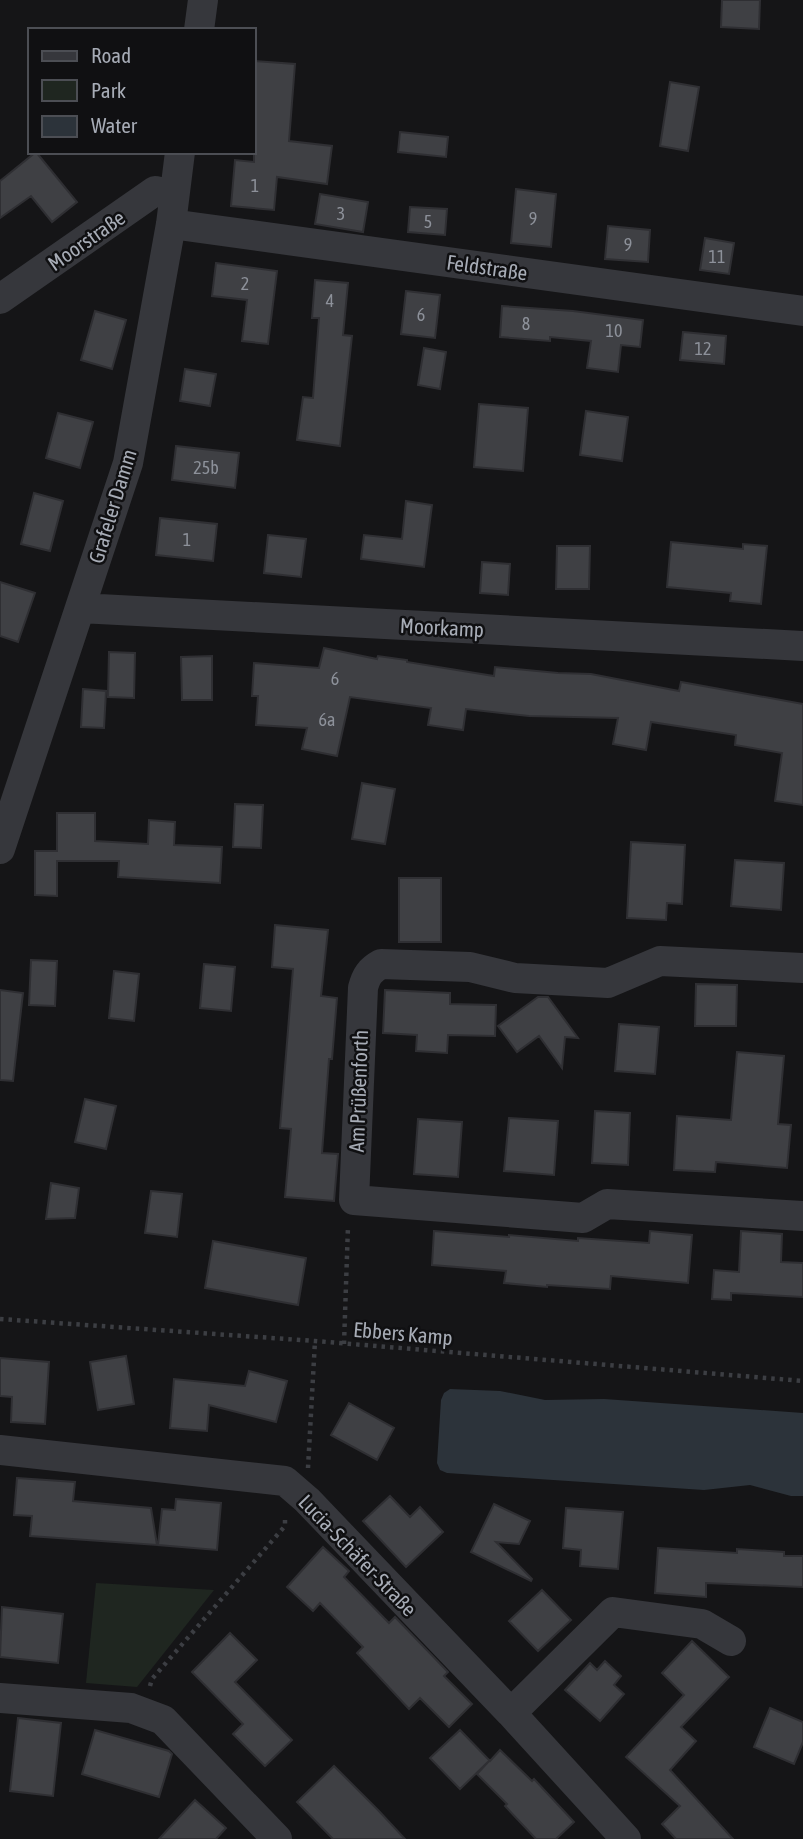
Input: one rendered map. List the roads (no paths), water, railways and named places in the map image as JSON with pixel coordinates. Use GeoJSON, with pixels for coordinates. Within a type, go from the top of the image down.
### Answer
{"type":"FeatureCollection","features":[{"type":"Feature","properties":{"kind":"street"},"geometry":{"type":"LineString","coordinates":[[198,28],[203,0]]}},
{"type":"Feature","properties":{"kind":"street","name":"Grafeler Damm"},"geometry":{"type":"LineString","coordinates":[[0,849],[128,463],[173,209],[180,154]]}},
{"type":"Feature","properties":{"kind":"street","name":"Moorstraße"},"geometry":{"type":"LineString","coordinates":[[0,299],[155,191],[173,209]]}},
{"type":"Feature","properties":{"kind":"street","name":"Feldstraße"},"geometry":{"type":"LineString","coordinates":[[173,209],[803,311]]}},
{"type":"Feature","properties":{"kind":"street","name":"Moorkamp"},"geometry":{"type":"LineString","coordinates":[[80,608],[803,646]]}},
{"type":"Feature","properties":{"kind":"street","name":"Am Prüßenforth"},"geometry":{"type":"LineString","coordinates":[[803,968],[660,961],[608,983],[515,978],[470,967],[381,964],[373,968],[365,978],[363,988],[354,1200],[583,1218],[607,1204],[803,1212]]}},
{"type":"Feature","properties":{"kind":"street","name":"Lucia-Schäfer-Straße"},"geometry":{"type":"LineString","coordinates":[[0,1451],[296,1491],[511,1713],[626,1839]]}},
{"type":"Feature","properties":{"kind":"street"},"geometry":{"type":"LineString","coordinates":[[511,1713],[612,1612],[702,1624],[731,1641]]}},
{"type":"Feature","properties":{"kind":"street"},"geometry":{"type":"LineString","coordinates":[[0,1698],[143,1711],[163,1720],[277,1839]]}},
{"type":"Feature","properties":{"kind":"water"},"geometry":{"type":"Polygon","coordinates":[[[450,1389],[500,1391],[545,1400],[604,1399],[803,1413],[803,1496],[791,1496],[750,1485],[704,1490],[447,1473],[440,1470],[437,1463],[441,1400],[444,1393],[450,1389]]]}}]}
